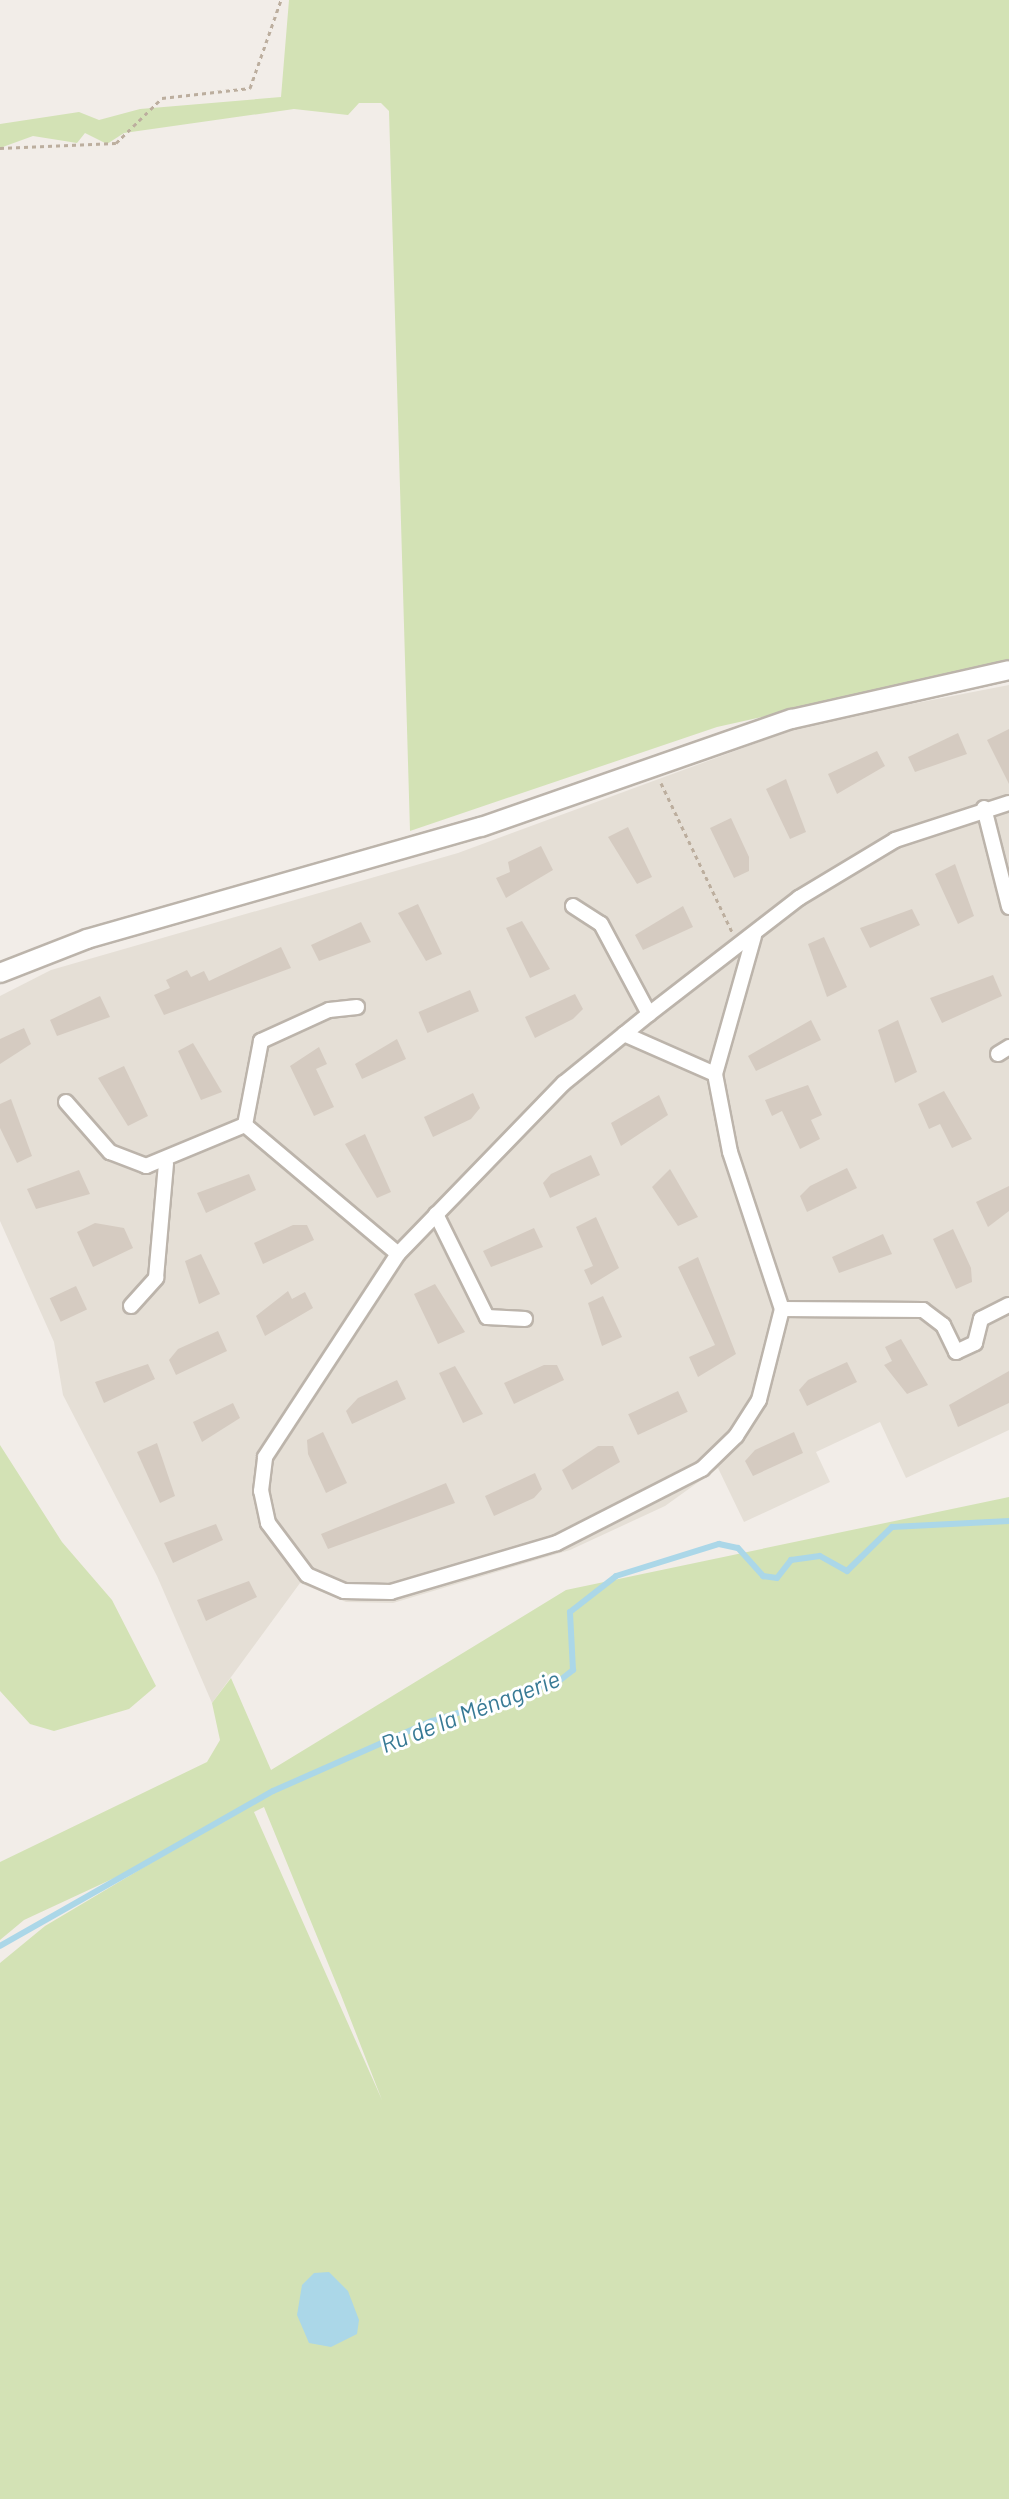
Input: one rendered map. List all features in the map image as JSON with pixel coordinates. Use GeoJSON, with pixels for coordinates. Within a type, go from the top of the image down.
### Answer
{"type":"FeatureCollection","features":[{"type":"Feature","properties":{"kind":"street"},"geometry":{"type":"LineString","coordinates":[[0,973],[111,932],[481,827],[779,722],[1009,670]]}},
{"type":"Feature","properties":{"kind":"street"},"geometry":{"type":"LineString","coordinates":[[754,935],[715,1074],[730,1152],[782,1309],[759,1400],[736,1436],[702,1469],[617,1517],[493,1567],[391,1592],[344,1591],[307,1575],[284,1552],[268,1523],[261,1477],[280,1424],[398,1254],[521,1123],[624,1034],[738,946],[859,859],[984,808],[1009,803]]}},
{"type":"Feature","properties":{"kind":"street"},"geometry":{"type":"LineString","coordinates":[[984,808],[1009,907]]}},
{"type":"Feature","properties":{"kind":"street"},"geometry":{"type":"LineString","coordinates":[[573,906],[601,924],[649,1014]]}},
{"type":"Feature","properties":{"kind":"street"},"geometry":{"type":"LineString","coordinates":[[245,1125],[261,1041],[329,1010],[357,1007]]}},
{"type":"Feature","properties":{"kind":"street"},"geometry":{"type":"LineString","coordinates":[[624,1034],[715,1074]]}},
{"type":"Feature","properties":{"kind":"street"},"geometry":{"type":"LineString","coordinates":[[66,1102],[110,1152],[146,1166],[166,1163],[245,1125]]}},
{"type":"Feature","properties":{"kind":"street"},"geometry":{"type":"LineString","coordinates":[[245,1125],[398,1254]]}},
{"type":"Feature","properties":{"kind":"street"},"geometry":{"type":"LineString","coordinates":[[131,1306],[156,1278],[166,1163]]}},
{"type":"Feature","properties":{"kind":"street"},"geometry":{"type":"LineString","coordinates":[[436,1214],[487,1317],[525,1319]]}},
{"type":"Feature","properties":{"kind":"street"},"geometry":{"type":"LineString","coordinates":[[782,1309],[923,1310],[943,1325],[956,1352],[975,1343],[981,1319],[1009,1305]]}},
{"type":"Feature","properties":{"kind":"path"},"geometry":{"type":"LineString","coordinates":[[0,148],[116,143],[162,98],[250,88],[281,0]]}},
{"type":"Feature","properties":{"kind":"path"},"geometry":{"type":"LineString","coordinates":[[658,777],[738,946]]}},
{"type":"Feature","properties":{"kind":"shaded area"},"geometry":{"type":"Polygon","coordinates":[[[1009,685],[1009,1430],[906,1478],[880,1422],[816,1452],[830,1482],[744,1522],[718,1468],[665,1506],[570,1550],[393,1603],[346,1602],[300,1583],[212,1703],[157,1576],[63,1395],[54,1342],[0,1221],[0,996],[51,970],[458,853],[808,724],[1009,685]]]}},
{"type":"Feature","properties":{"kind":"green space"},"geometry":{"type":"Polygon","coordinates":[[[289,0],[1009,0],[1009,662],[717,727],[410,831],[389,111],[381,103],[359,103],[348,115],[294,109],[124,133],[107,144],[85,133],[77,143],[33,136],[0,148],[0,124],[79,112],[99,120],[140,109],[281,97],[289,0]]]}},
{"type":"Feature","properties":{"kind":"green space"},"geometry":{"type":"Polygon","coordinates":[[[0,1445],[62,1542],[112,1600],[156,1686],[129,1709],[54,1731],[30,1724],[0,1691],[0,1445]]]}},
{"type":"Feature","properties":{"kind":"green space"},"geometry":{"type":"Polygon","coordinates":[[[1009,1497],[1009,2499],[0,2499],[0,1963],[45,1926],[166,1854],[24,1920],[0,1940],[0,1862],[207,1762],[220,1740],[212,1703],[231,1678],[271,1770],[566,1590],[1009,1497]],[[264,1807],[254,1812],[382,2100],[264,1807]]]}},
{"type":"Feature","properties":{"kind":"water"},"geometry":{"type":"Polygon","coordinates":[[[329,2272],[348,2291],[359,2320],[357,2334],[331,2347],[309,2343],[297,2315],[302,2285],[314,2273],[329,2272]]]}},
{"type":"Feature","properties":{"kind":"building"},"geometry":{"type":"Polygon","coordinates":[[[1009,729],[1009,784],[987,740],[1009,729]]]}},
{"type":"Feature","properties":{"kind":"building"},"geometry":{"type":"Polygon","coordinates":[[[958,733],[967,754],[915,772],[908,757],[958,733]]]}},
{"type":"Feature","properties":{"kind":"building"},"geometry":{"type":"Polygon","coordinates":[[[877,751],[885,766],[837,794],[828,774],[877,751]]]}},
{"type":"Feature","properties":{"kind":"building"},"geometry":{"type":"Polygon","coordinates":[[[786,779],[806,832],[790,839],[766,789],[786,779]]]}},
{"type":"Feature","properties":{"kind":"building"},"geometry":{"type":"Polygon","coordinates":[[[731,818],[749,857],[749,871],[734,878],[710,828],[731,818]]]}},
{"type":"Feature","properties":{"kind":"building"},"geometry":{"type":"Polygon","coordinates":[[[628,827],[652,877],[637,884],[608,837],[628,827]]]}},
{"type":"Feature","properties":{"kind":"building"},"geometry":{"type":"Polygon","coordinates":[[[541,846],[553,870],[506,898],[496,878],[510,872],[508,862],[541,846]]]}},
{"type":"Feature","properties":{"kind":"building"},"geometry":{"type":"Polygon","coordinates":[[[955,864],[974,916],[958,924],[935,874],[955,864]]]}},
{"type":"Feature","properties":{"kind":"building"},"geometry":{"type":"Polygon","coordinates":[[[418,904],[442,954],[426,961],[398,913],[418,904]]]}},
{"type":"Feature","properties":{"kind":"building"},"geometry":{"type":"Polygon","coordinates":[[[683,906],[693,927],[643,950],[635,935],[683,906]]]}},
{"type":"Feature","properties":{"kind":"building"},"geometry":{"type":"Polygon","coordinates":[[[912,909],[920,925],[870,948],[860,928],[912,909]]]}},
{"type":"Feature","properties":{"kind":"building"},"geometry":{"type":"Polygon","coordinates":[[[522,921],[550,969],[530,978],[506,928],[522,921]]]}},
{"type":"Feature","properties":{"kind":"building"},"geometry":{"type":"Polygon","coordinates":[[[361,922],[371,942],[319,961],[311,945],[361,922]]]}},
{"type":"Feature","properties":{"kind":"building"},"geometry":{"type":"Polygon","coordinates":[[[824,937],[847,987],[827,997],[808,944],[824,937]]]}},
{"type":"Feature","properties":{"kind":"building"},"geometry":{"type":"Polygon","coordinates":[[[281,947],[291,968],[164,1015],[154,995],[170,988],[166,980],[187,970],[191,977],[204,971],[209,981],[281,947]]]}},
{"type":"Feature","properties":{"kind":"building"},"geometry":{"type":"Polygon","coordinates":[[[993,975],[1002,996],[942,1023],[930,998],[993,975]]]}},
{"type":"Feature","properties":{"kind":"building"},"geometry":{"type":"Polygon","coordinates":[[[470,990],[479,1011],[427,1033],[418,1012],[470,990]]]}},
{"type":"Feature","properties":{"kind":"building"},"geometry":{"type":"Polygon","coordinates":[[[575,994],[583,1009],[573,1019],[535,1038],[525,1017],[575,994]]]}},
{"type":"Feature","properties":{"kind":"building"},"geometry":{"type":"Polygon","coordinates":[[[100,996],[110,1017],[57,1036],[50,1020],[100,996]]]}},
{"type":"Feature","properties":{"kind":"building"},"geometry":{"type":"Polygon","coordinates":[[[811,1020],[821,1040],[756,1071],[748,1056],[811,1020]]]}},
{"type":"Feature","properties":{"kind":"building"},"geometry":{"type":"Polygon","coordinates":[[[898,1020],[917,1072],[895,1083],[878,1030],[898,1020]]]}},
{"type":"Feature","properties":{"kind":"building"},"geometry":{"type":"Polygon","coordinates":[[[24,1028],[31,1044],[0,1064],[0,1039],[24,1028]]]}},
{"type":"Feature","properties":{"kind":"building"},"geometry":{"type":"Polygon","coordinates":[[[397,1039],[406,1059],[362,1079],[355,1064],[397,1039]]]}},
{"type":"Feature","properties":{"kind":"building"},"geometry":{"type":"Polygon","coordinates":[[[193,1043],[222,1092],[201,1100],[178,1051],[193,1043]]]}},
{"type":"Feature","properties":{"kind":"building"},"geometry":{"type":"Polygon","coordinates":[[[319,1047],[327,1064],[316,1069],[334,1107],[314,1116],[290,1066],[319,1047]]]}},
{"type":"Feature","properties":{"kind":"building"},"geometry":{"type":"Polygon","coordinates":[[[124,1066],[148,1116],[128,1126],[98,1078],[124,1066]]]}},
{"type":"Feature","properties":{"kind":"building"},"geometry":{"type":"Polygon","coordinates":[[[808,1085],[822,1115],[811,1120],[820,1139],[800,1149],[782,1111],[772,1116],[765,1100],[808,1085]]]}},
{"type":"Feature","properties":{"kind":"building"},"geometry":{"type":"Polygon","coordinates":[[[944,1091],[972,1139],[952,1148],[940,1124],[929,1129],[918,1104],[944,1091]]]}},
{"type":"Feature","properties":{"kind":"building"},"geometry":{"type":"Polygon","coordinates":[[[473,1093],[480,1108],[471,1119],[433,1137],[424,1117],[473,1093]]]}},
{"type":"Feature","properties":{"kind":"building"},"geometry":{"type":"Polygon","coordinates":[[[659,1095],[668,1115],[621,1146],[611,1123],[659,1095]]]}},
{"type":"Feature","properties":{"kind":"building"},"geometry":{"type":"Polygon","coordinates":[[[11,1099],[32,1156],[17,1163],[0,1128],[0,1104],[11,1099]]]}},
{"type":"Feature","properties":{"kind":"building"},"geometry":{"type":"Polygon","coordinates":[[[365,1134],[391,1192],[377,1198],[345,1144],[365,1134]]]}},
{"type":"Feature","properties":{"kind":"building"},"geometry":{"type":"Polygon","coordinates":[[[591,1155],[600,1175],[550,1198],[543,1183],[551,1174],[591,1155]]]}},
{"type":"Feature","properties":{"kind":"building"},"geometry":{"type":"Polygon","coordinates":[[[847,1168],[857,1188],[807,1212],[800,1196],[810,1186],[847,1168]]]}},
{"type":"Feature","properties":{"kind":"building"},"geometry":{"type":"Polygon","coordinates":[[[670,1169],[698,1217],[678,1226],[652,1187],[670,1169]]]}},
{"type":"Feature","properties":{"kind":"building"},"geometry":{"type":"Polygon","coordinates":[[[79,1170],[90,1194],[36,1209],[27,1189],[79,1170]]]}},
{"type":"Feature","properties":{"kind":"building"},"geometry":{"type":"Polygon","coordinates":[[[249,1174],[256,1190],[206,1213],[197,1193],[249,1174]]]}},
{"type":"Feature","properties":{"kind":"building"},"geometry":{"type":"Polygon","coordinates":[[[1009,1186],[1009,1211],[988,1227],[976,1202],[1009,1186]]]}},
{"type":"Feature","properties":{"kind":"building"},"geometry":{"type":"Polygon","coordinates":[[[596,1217],[619,1268],[591,1285],[584,1270],[593,1266],[576,1227],[596,1217]]]}},
{"type":"Feature","properties":{"kind":"building"},"geometry":{"type":"Polygon","coordinates":[[[95,1223],[124,1228],[133,1248],[93,1267],[77,1232],[95,1223]]]}},
{"type":"Feature","properties":{"kind":"building"},"geometry":{"type":"Polygon","coordinates":[[[293,1225],[307,1225],[314,1240],[263,1264],[254,1243],[293,1225]]]}},
{"type":"Feature","properties":{"kind":"building"},"geometry":{"type":"Polygon","coordinates":[[[534,1228],[543,1247],[491,1267],[483,1251],[534,1228]]]}},
{"type":"Feature","properties":{"kind":"building"},"geometry":{"type":"Polygon","coordinates":[[[953,1229],[971,1268],[972,1282],[956,1289],[933,1239],[953,1229]]]}},
{"type":"Feature","properties":{"kind":"building"},"geometry":{"type":"Polygon","coordinates":[[[883,1234],[892,1254],[839,1273],[832,1257],[883,1234]]]}},
{"type":"Feature","properties":{"kind":"building"},"geometry":{"type":"Polygon","coordinates":[[[201,1254],[220,1294],[199,1304],[185,1261],[201,1254]]]}},
{"type":"Feature","properties":{"kind":"building"},"geometry":{"type":"Polygon","coordinates":[[[698,1257],[736,1354],[698,1377],[689,1357],[715,1345],[678,1267],[698,1257]]]}},
{"type":"Feature","properties":{"kind":"building"},"geometry":{"type":"Polygon","coordinates":[[[435,1284],[465,1332],[438,1344],[414,1294],[435,1284]]]}},
{"type":"Feature","properties":{"kind":"building"},"geometry":{"type":"Polygon","coordinates":[[[76,1286],[87,1310],[61,1322],[50,1298],[76,1286]]]}},
{"type":"Feature","properties":{"kind":"building"},"geometry":{"type":"Polygon","coordinates":[[[288,1291],[292,1299],[305,1292],[313,1308],[265,1336],[256,1316],[288,1291]]]}},
{"type":"Feature","properties":{"kind":"building"},"geometry":{"type":"Polygon","coordinates":[[[603,1296],[622,1337],[602,1346],[588,1303],[603,1296]]]}},
{"type":"Feature","properties":{"kind":"building"},"geometry":{"type":"Polygon","coordinates":[[[218,1331],[227,1351],[176,1375],[169,1360],[178,1349],[218,1331]]]}},
{"type":"Feature","properties":{"kind":"building"},"geometry":{"type":"Polygon","coordinates":[[[901,1339],[928,1385],[907,1394],[884,1365],[892,1361],[885,1347],[901,1339]]]}},
{"type":"Feature","properties":{"kind":"building"},"geometry":{"type":"Polygon","coordinates":[[[847,1362],[857,1382],[807,1406],[799,1390],[808,1380],[847,1362]]]}},
{"type":"Feature","properties":{"kind":"building"},"geometry":{"type":"Polygon","coordinates":[[[148,1364],[155,1379],[104,1403],[95,1382],[148,1364]]]}},
{"type":"Feature","properties":{"kind":"building"},"geometry":{"type":"Polygon","coordinates":[[[544,1365],[557,1365],[564,1380],[514,1404],[504,1383],[544,1365]]]}},
{"type":"Feature","properties":{"kind":"building"},"geometry":{"type":"Polygon","coordinates":[[[455,1366],[483,1414],[463,1423],[439,1373],[455,1366]]]}},
{"type":"Feature","properties":{"kind":"building"},"geometry":{"type":"Polygon","coordinates":[[[1009,1371],[1009,1403],[958,1427],[949,1405],[1009,1371]]]}},
{"type":"Feature","properties":{"kind":"building"},"geometry":{"type":"Polygon","coordinates":[[[397,1380],[406,1399],[352,1424],[346,1411],[358,1398],[397,1380]]]}},
{"type":"Feature","properties":{"kind":"building"},"geometry":{"type":"Polygon","coordinates":[[[678,1391],[688,1412],[638,1435],[628,1414],[678,1391]]]}},
{"type":"Feature","properties":{"kind":"building"},"geometry":{"type":"Polygon","coordinates":[[[233,1403],[240,1418],[202,1442],[193,1422],[233,1403]]]}},
{"type":"Feature","properties":{"kind":"building"},"geometry":{"type":"Polygon","coordinates":[[[323,1432],[347,1483],[326,1493],[308,1454],[307,1440],[323,1432]]]}},
{"type":"Feature","properties":{"kind":"building"},"geometry":{"type":"Polygon","coordinates":[[[794,1432],[803,1453],[753,1476],[745,1461],[755,1450],[794,1432]]]}},
{"type":"Feature","properties":{"kind":"building"},"geometry":{"type":"Polygon","coordinates":[[[157,1443],[175,1496],[160,1503],[137,1452],[157,1443]]]}},
{"type":"Feature","properties":{"kind":"building"},"geometry":{"type":"Polygon","coordinates":[[[598,1446],[613,1446],[620,1462],[572,1490],[562,1470],[598,1446]]]}},
{"type":"Feature","properties":{"kind":"building"},"geometry":{"type":"Polygon","coordinates":[[[535,1473],[542,1489],[534,1498],[494,1516],[485,1496],[535,1473]]]}},
{"type":"Feature","properties":{"kind":"building"},"geometry":{"type":"Polygon","coordinates":[[[446,1483],[455,1503],[328,1549],[321,1534],[446,1483]]]}},
{"type":"Feature","properties":{"kind":"building"},"geometry":{"type":"Polygon","coordinates":[[[216,1524],[223,1540],[173,1563],[164,1543],[216,1524]]]}},
{"type":"Feature","properties":{"kind":"building"},"geometry":{"type":"Polygon","coordinates":[[[249,1581],[257,1597],[206,1621],[197,1600],[249,1581]]]}},
{"type":"Feature","properties":{"kind":"waterway","name":"Ru de la Ménagerie"},"geometry":{"type":"LineString","coordinates":[[0,1946],[273,1791],[432,1721],[559,1681],[573,1670],[570,1612],[616,1576],[719,1544],[738,1548],[763,1576],[777,1578],[791,1560],[820,1556],[847,1571],[892,1527],[1009,1521]]}}]}
